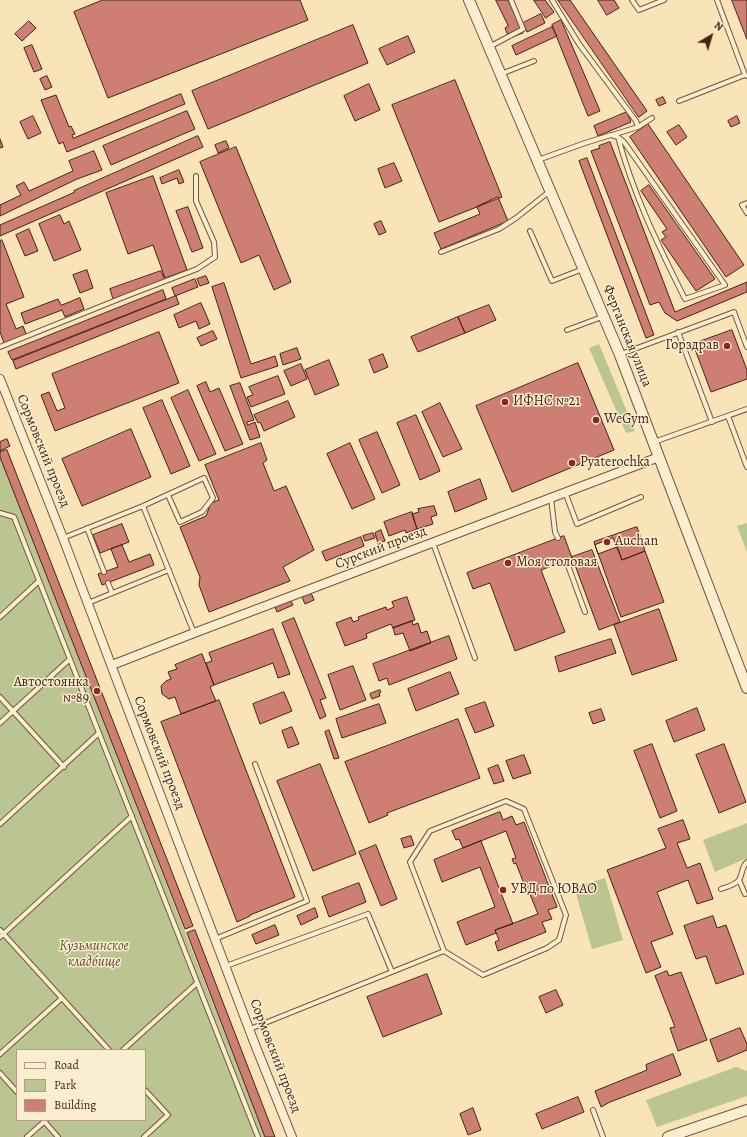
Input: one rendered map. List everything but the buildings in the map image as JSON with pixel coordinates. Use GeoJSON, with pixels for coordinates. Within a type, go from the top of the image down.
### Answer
{"type":"FeatureCollection","features":[{"type":"Feature","properties":{"kind":"street","name":"Ферганская улица"},"geometry":{"type":"LineString","coordinates":[[470,0],[620,355],[746,683]]}},
{"type":"Feature","properties":{"kind":"street","name":"Сормовский проезд"},"geometry":{"type":"LineString","coordinates":[[0,379],[64,538],[215,939],[292,1137]]}},
{"type":"Feature","properties":{"kind":"street","name":"Сурский проезд"},"geometry":{"type":"LineString","coordinates":[[112,665],[194,632],[659,457]]}},
{"type":"Feature","properties":{"kind":"street"},"geometry":{"type":"LineString","coordinates":[[668,1137],[747,1110]]}},
{"type":"Feature","properties":{"kind":"lane"},"geometry":{"type":"LineString","coordinates":[[489,47],[524,29],[511,0]]}},
{"type":"Feature","properties":{"kind":"lane"},"geometry":{"type":"LineString","coordinates":[[552,0],[580,44],[636,120],[638,127]]}},
{"type":"Feature","properties":{"kind":"lane"},"geometry":{"type":"LineString","coordinates":[[632,0],[639,10],[664,0]]}},
{"type":"Feature","properties":{"kind":"lane"},"geometry":{"type":"LineString","coordinates":[[679,101],[746,75],[717,0]]}},
{"type":"Feature","properties":{"kind":"lane"},"geometry":{"type":"LineString","coordinates":[[500,74],[534,62]]}},
{"type":"Feature","properties":{"kind":"lane"},"geometry":{"type":"LineString","coordinates":[[538,160],[585,143],[638,127],[652,118]]}},
{"type":"Feature","properties":{"kind":"lane"},"geometry":{"type":"LineString","coordinates":[[611,135],[618,138],[624,142],[725,285],[685,299],[657,244],[624,161],[618,138]]}},
{"type":"Feature","properties":{"kind":"lane"},"geometry":{"type":"LineString","coordinates":[[0,347],[197,269],[215,257],[214,242],[196,201],[196,176]]}},
{"type":"Feature","properties":{"kind":"lane"},"geometry":{"type":"LineString","coordinates":[[441,252],[499,229],[551,191]]}},
{"type":"Feature","properties":{"kind":"lane"},"geometry":{"type":"LineString","coordinates":[[747,203],[742,205],[747,213]]}},
{"type":"Feature","properties":{"kind":"lane"},"geometry":{"type":"LineString","coordinates":[[530,231],[552,281],[584,269]]}},
{"type":"Feature","properties":{"kind":"lane"},"geometry":{"type":"LineString","coordinates":[[620,355],[734,312],[747,347]]}},
{"type":"Feature","properties":{"kind":"lane"},"geometry":{"type":"LineString","coordinates":[[567,330],[604,316]]}},
{"type":"Feature","properties":{"kind":"lane"},"geometry":{"type":"LineString","coordinates":[[678,332],[712,422]]}},
{"type":"Feature","properties":{"kind":"lane"},"geometry":{"type":"LineString","coordinates":[[654,442],[747,409]]}},
{"type":"Feature","properties":{"kind":"lane"},"geometry":{"type":"LineString","coordinates":[[728,416],[747,467]]}},
{"type":"Feature","properties":{"kind":"lane"},"geometry":{"type":"LineString","coordinates":[[64,538],[143,506],[204,478],[213,498],[202,512],[180,522],[168,495]]}},
{"type":"Feature","properties":{"kind":"lane"},"geometry":{"type":"LineString","coordinates":[[565,492],[578,524],[641,498]]}},
{"type":"Feature","properties":{"kind":"lane"},"geometry":{"type":"LineString","coordinates":[[551,498],[555,532],[558,538]]}},
{"type":"Feature","properties":{"kind":"lane"},"geometry":{"type":"LineString","coordinates":[[143,506],[194,632]]}},
{"type":"Feature","properties":{"kind":"lane"},"geometry":{"type":"LineString","coordinates":[[0,513],[14,517],[258,1137]]}},
{"type":"Feature","properties":{"kind":"lane"},"geometry":{"type":"LineString","coordinates":[[87,528],[104,572]]}},
{"type":"Feature","properties":{"kind":"lane"},"geometry":{"type":"LineString","coordinates":[[433,542],[475,658]]}},
{"type":"Feature","properties":{"kind":"lane"},"geometry":{"type":"LineString","coordinates":[[566,560],[585,612]]}},
{"type":"Feature","properties":{"kind":"lane"},"geometry":{"type":"LineString","coordinates":[[88,603],[169,570]]}},
{"type":"Feature","properties":{"kind":"lane"},"geometry":{"type":"LineString","coordinates":[[0,617],[39,581]]}},
{"type":"Feature","properties":{"kind":"lane"},"geometry":{"type":"LineString","coordinates":[[108,583],[112,593]]}},
{"type":"Feature","properties":{"kind":"lane"},"geometry":{"type":"LineString","coordinates":[[0,723],[70,659]]}},
{"type":"Feature","properties":{"kind":"lane"},"geometry":{"type":"LineString","coordinates":[[0,697],[64,767]]}},
{"type":"Feature","properties":{"kind":"lane"},"geometry":{"type":"LineString","coordinates":[[0,824],[99,734]]}},
{"type":"Feature","properties":{"kind":"lane"},"geometry":{"type":"LineString","coordinates":[[215,939],[307,901],[256,764]]}},
{"type":"Feature","properties":{"kind":"lane"},"geometry":{"type":"LineString","coordinates":[[506,801],[524,808],[566,915],[559,940],[547,948],[483,975],[444,951],[410,862],[430,831],[506,801]]}},
{"type":"Feature","properties":{"kind":"lane"},"geometry":{"type":"LineString","coordinates":[[108,1049],[1,934],[132,816]]}},
{"type":"Feature","properties":{"kind":"lane"},"geometry":{"type":"LineString","coordinates":[[721,889],[733,885],[739,880],[744,864],[747,862]]}},
{"type":"Feature","properties":{"kind":"lane"},"geometry":{"type":"LineString","coordinates":[[739,880],[745,894]]}},
{"type":"Feature","properties":{"kind":"lane"},"geometry":{"type":"LineString","coordinates":[[226,966],[368,914],[392,972]]}},
{"type":"Feature","properties":{"kind":"lane"},"geometry":{"type":"LineString","coordinates":[[250,1029],[444,951]]}},
{"type":"Feature","properties":{"kind":"lane"},"geometry":{"type":"LineString","coordinates":[[124,1049],[197,983]]}},
{"type":"Feature","properties":{"kind":"lane"},"geometry":{"type":"LineString","coordinates":[[0,1054],[62,998]]}},
{"type":"Feature","properties":{"kind":"lane"},"geometry":{"type":"LineString","coordinates":[[0,1073],[16,1091]]}},
{"type":"Feature","properties":{"kind":"lane"},"geometry":{"type":"LineString","coordinates":[[144,1137],[168,1115],[146,1091]]}},
{"type":"Feature","properties":{"kind":"lane"},"geometry":{"type":"LineString","coordinates":[[593,1110],[603,1137]]}},
{"type":"Feature","properties":{"kind":"lane"},"geometry":{"type":"LineString","coordinates":[[27,1137],[43,1121]]}},
{"type":"Feature","properties":{"kind":"lane"},"geometry":{"type":"LineString","coordinates":[[45,1121],[58,1137]]}},
{"type":"Feature","properties":{"kind":"green space"},"geometry":{"type":"Polygon","coordinates":[[[599,344],[635,431],[626,433],[589,348],[599,344]]]}},
{"type":"Feature","properties":{"kind":"green space","name":"Кузьминское кладбище"},"geometry":{"type":"Polygon","coordinates":[[[0,457],[265,1137],[0,1137],[0,457]]]}},
{"type":"Feature","properties":{"kind":"green space"},"geometry":{"type":"Polygon","coordinates":[[[747,523],[747,552],[737,526],[747,523]]]}},
{"type":"Feature","properties":{"kind":"green space"},"geometry":{"type":"Polygon","coordinates":[[[747,823],[747,858],[715,872],[703,840],[747,823]]]}},
{"type":"Feature","properties":{"kind":"green space"},"geometry":{"type":"Polygon","coordinates":[[[605,878],[623,940],[592,949],[574,887],[605,878]]]}},
{"type":"Feature","properties":{"kind":"green space"},"geometry":{"type":"Polygon","coordinates":[[[736,1067],[747,1071],[747,1096],[657,1127],[646,1100],[736,1067]]]}},
{"type":"Feature","properties":{"kind":"place","name":"Горздрав"},"geometry":{"type":"Point","coordinates":[727,346]}},
{"type":"Feature","properties":{"kind":"place","name":"ИФНС №21"},"geometry":{"type":"Point","coordinates":[505,402]}},
{"type":"Feature","properties":{"kind":"place","name":"WeGym"},"geometry":{"type":"Point","coordinates":[596,420]}},
{"type":"Feature","properties":{"kind":"place","name":"Pyaterochka"},"geometry":{"type":"Point","coordinates":[572,463]}},
{"type":"Feature","properties":{"kind":"place","name":"Auchan"},"geometry":{"type":"Point","coordinates":[607,542]}},
{"type":"Feature","properties":{"kind":"place","name":"Моя столовая"},"geometry":{"type":"Point","coordinates":[508,563]}},
{"type":"Feature","properties":{"kind":"place","name":"Автостоянка №89"},"geometry":{"type":"Point","coordinates":[97,691]}},
{"type":"Feature","properties":{"kind":"place","name":"УВД по ЮВАО"},"geometry":{"type":"Point","coordinates":[503,890]}}]}
